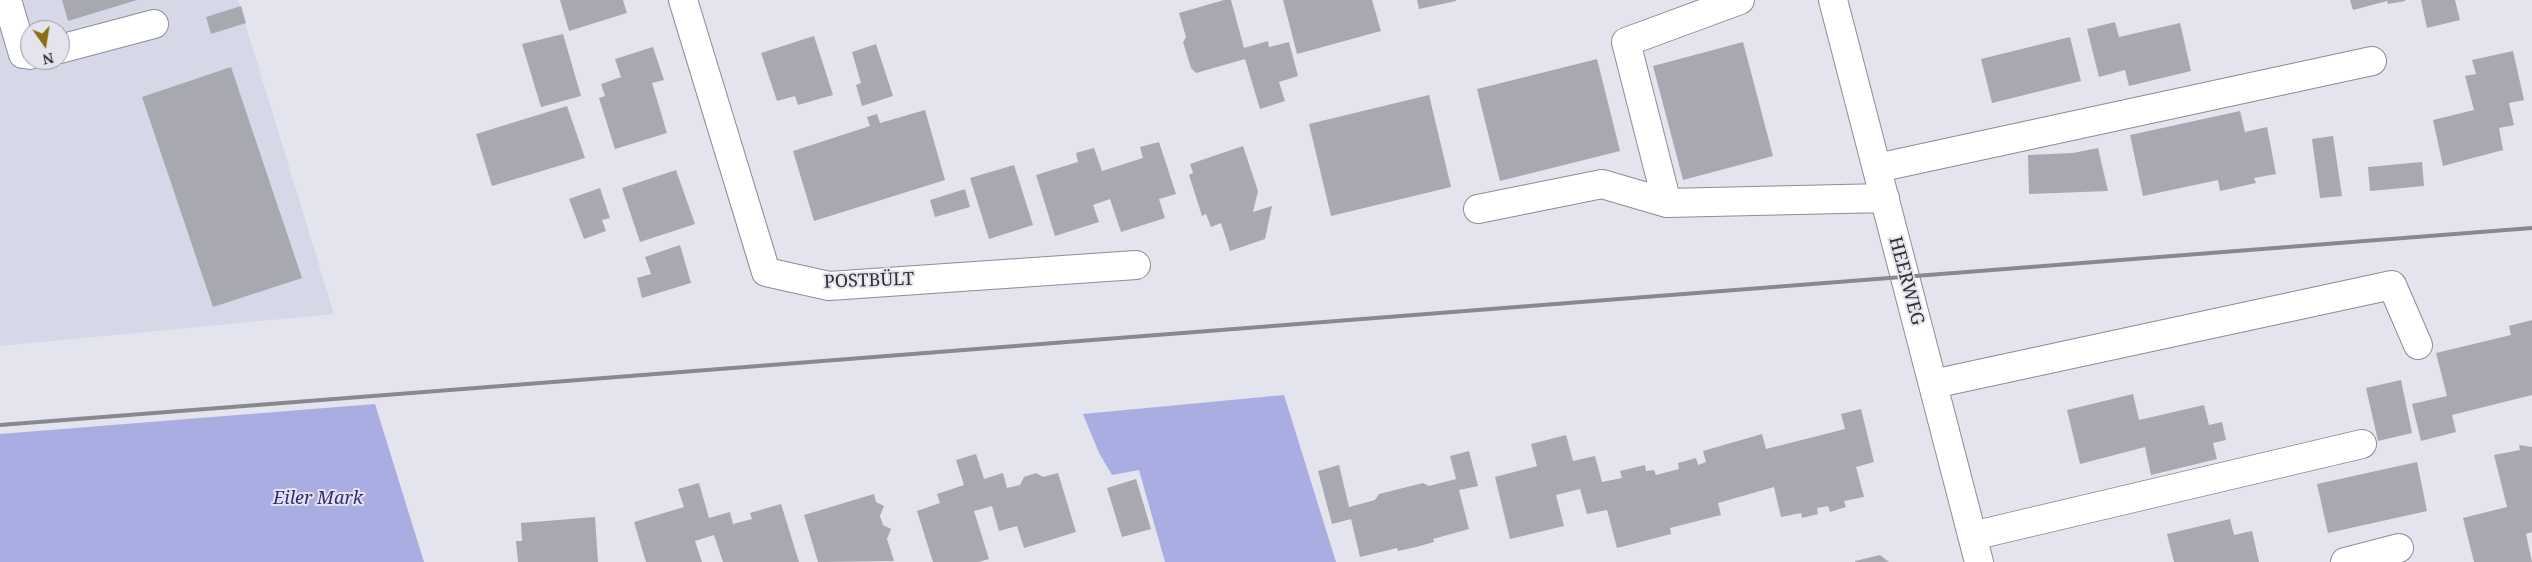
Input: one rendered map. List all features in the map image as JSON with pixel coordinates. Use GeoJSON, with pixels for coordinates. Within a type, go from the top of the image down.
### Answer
{"type":"FeatureCollection","features":[{"type":"Feature","properties":{"kind":"street"},"geometry":{"type":"LineString","coordinates":[[6,0],[20,44]]}},
{"type":"Feature","properties":{"kind":"street","name":"POSTBÜLT"},"geometry":{"type":"LineString","coordinates":[[684,0],[766,272],[830,286],[1136,265]]}},
{"type":"Feature","properties":{"kind":"street"},"geometry":{"type":"LineString","coordinates":[[1667,203],[1626,42],[1740,0]]}},
{"type":"Feature","properties":{"kind":"street","name":"HEERWEG"},"geometry":{"type":"LineString","coordinates":[[1833,0],[1979,562]]}},
{"type":"Feature","properties":{"kind":"street"},"geometry":{"type":"LineString","coordinates":[[70,47],[154,24]]}},
{"type":"Feature","properties":{"kind":"street"},"geometry":{"type":"LineString","coordinates":[[1877,168],[2372,62]]}},
{"type":"Feature","properties":{"kind":"street"},"geometry":{"type":"LineString","coordinates":[[1478,209],[1602,184],[1667,203],[1885,198]]}},
{"type":"Feature","properties":{"kind":"street"},"geometry":{"type":"LineString","coordinates":[[1933,384],[2392,285],[2418,345]]}},
{"type":"Feature","properties":{"kind":"street"},"geometry":{"type":"LineString","coordinates":[[1972,536],[2362,444]]}},
{"type":"Feature","properties":{"kind":"street"},"geometry":{"type":"LineString","coordinates":[[2345,562],[2398,548]]}},
{"type":"Feature","properties":{"kind":"shaded area"},"geometry":{"type":"Polygon","coordinates":[[[0,0],[238,0],[334,314],[0,346],[0,0]]]}},
{"type":"Feature","properties":{"kind":"green space"},"geometry":{"type":"Polygon","coordinates":[[[1284,395],[1336,562],[1165,562],[1139,470],[1112,475],[1099,453],[1083,414],[1284,395]]]}},
{"type":"Feature","properties":{"kind":"green space","name":"Eiler Mark"},"geometry":{"type":"Polygon","coordinates":[[[375,404],[424,562],[0,562],[0,434],[375,404]]]}},
{"type":"Feature","properties":{"kind":"building"},"geometry":{"type":"Polygon","coordinates":[[[62,0],[137,0],[70,20],[68,20],[62,0]]]}},
{"type":"Feature","properties":{"kind":"building"},"geometry":{"type":"Polygon","coordinates":[[[560,0],[623,0],[627,13],[569,31],[560,0]]]}},
{"type":"Feature","properties":{"kind":"building"},"geometry":{"type":"Polygon","coordinates":[[[1224,0],[1231,0],[1244,48],[1268,41],[1269,47],[1289,42],[1298,76],[1279,82],[1285,101],[1260,109],[1245,59],[1196,73],[1191,68],[1183,42],[1186,37],[1179,13],[1224,0]]]}},
{"type":"Feature","properties":{"kind":"building"},"geometry":{"type":"Polygon","coordinates":[[[1283,0],[1372,0],[1381,31],[1297,54],[1283,0]]]}},
{"type":"Feature","properties":{"kind":"building"},"geometry":{"type":"Polygon","coordinates":[[[1417,0],[1456,0],[1456,1],[1419,9],[1417,0]]]}},
{"type":"Feature","properties":{"kind":"building"},"geometry":{"type":"Polygon","coordinates":[[[2350,0],[2405,1],[2388,4],[2387,1],[2353,10],[2350,0]]]}},
{"type":"Feature","properties":{"kind":"building"},"geometry":{"type":"Polygon","coordinates":[[[2421,0],[2455,0],[2460,20],[2427,28],[2421,0]]]}},
{"type":"Feature","properties":{"kind":"building"},"geometry":{"type":"Polygon","coordinates":[[[241,6],[246,23],[211,34],[206,17],[241,6]]]}},
{"type":"Feature","properties":{"kind":"building"},"geometry":{"type":"Polygon","coordinates":[[[2115,22],[2119,37],[2180,23],[2191,71],[2129,86],[2125,70],[2099,77],[2087,29],[2115,22]]]}},
{"type":"Feature","properties":{"kind":"building"},"geometry":{"type":"Polygon","coordinates":[[[563,34],[581,96],[541,107],[522,44],[563,34]]]}},
{"type":"Feature","properties":{"kind":"building"},"geometry":{"type":"Polygon","coordinates":[[[814,36],[833,95],[798,105],[795,96],[777,101],[761,53],[814,36]]]}},
{"type":"Feature","properties":{"kind":"building"},"geometry":{"type":"Polygon","coordinates":[[[2070,37],[2081,81],[1992,103],[1981,59],[2070,37]]]}},
{"type":"Feature","properties":{"kind":"building"},"geometry":{"type":"Polygon","coordinates":[[[1743,42],[1773,156],[1683,180],[1653,66],[1743,42]]]}},
{"type":"Feature","properties":{"kind":"building"},"geometry":{"type":"Polygon","coordinates":[[[876,44],[893,96],[862,106],[856,85],[861,83],[852,52],[876,44]]]}},
{"type":"Feature","properties":{"kind":"building"},"geometry":{"type":"Polygon","coordinates":[[[653,47],[664,80],[652,83],[667,133],[615,149],[599,98],[605,96],[601,84],[621,77],[615,59],[653,47]]]}},
{"type":"Feature","properties":{"kind":"building"},"geometry":{"type":"Polygon","coordinates":[[[2513,51],[2524,100],[2509,103],[2514,125],[2499,128],[2503,150],[2443,166],[2433,120],[2474,110],[2465,76],[2476,74],[2472,60],[2513,51]]]}},
{"type":"Feature","properties":{"kind":"building"},"geometry":{"type":"Polygon","coordinates":[[[1597,59],[1620,151],[1500,181],[1477,89],[1597,59]]]}},
{"type":"Feature","properties":{"kind":"building"},"geometry":{"type":"Polygon","coordinates":[[[231,67],[302,278],[213,307],[142,97],[231,67]]]}},
{"type":"Feature","properties":{"kind":"building"},"geometry":{"type":"Polygon","coordinates":[[[1429,95],[1451,187],[1331,216],[1309,124],[1429,95]]]}},
{"type":"Feature","properties":{"kind":"building"},"geometry":{"type":"Polygon","coordinates":[[[567,106],[585,158],[492,186],[476,134],[567,106]]]}},
{"type":"Feature","properties":{"kind":"building"},"geometry":{"type":"Polygon","coordinates":[[[925,110],[945,180],[814,221],[793,151],[870,126],[867,117],[877,114],[880,123],[925,110]]]}},
{"type":"Feature","properties":{"kind":"building"},"geometry":{"type":"Polygon","coordinates":[[[2240,111],[2245,132],[2267,127],[2276,174],[2254,178],[2256,183],[2220,191],[2218,180],[2143,196],[2130,135],[2240,111]]]}},
{"type":"Feature","properties":{"kind":"building"},"geometry":{"type":"Polygon","coordinates":[[[2333,136],[2342,196],[2320,198],[2312,139],[2333,136]]]}},
{"type":"Feature","properties":{"kind":"building"},"geometry":{"type":"Polygon","coordinates":[[[1159,142],[1176,194],[1159,199],[1165,218],[1121,232],[1110,199],[1093,205],[1099,222],[1055,236],[1036,175],[1078,162],[1076,153],[1094,148],[1102,171],[1143,158],[1140,147],[1159,142]]]}},
{"type":"Feature","properties":{"kind":"building"},"geometry":{"type":"Polygon","coordinates":[[[1243,146],[1258,191],[1253,212],[1272,206],[1265,239],[1230,251],[1221,223],[1211,227],[1206,214],[1202,216],[1189,175],[1193,173],[1190,164],[1243,146]]]}},
{"type":"Feature","properties":{"kind":"building"},"geometry":{"type":"Polygon","coordinates":[[[2098,148],[2108,191],[2029,194],[2028,155],[2073,153],[2098,148]]]}},
{"type":"Feature","properties":{"kind":"building"},"geometry":{"type":"Polygon","coordinates":[[[2422,162],[2424,186],[2370,191],[2368,167],[2422,162]]]}},
{"type":"Feature","properties":{"kind":"building"},"geometry":{"type":"Polygon","coordinates":[[[1014,165],[1033,225],[989,239],[970,178],[1014,165]]]}},
{"type":"Feature","properties":{"kind":"building"},"geometry":{"type":"Polygon","coordinates":[[[676,170],[695,224],[640,242],[622,188],[676,170]]]}},
{"type":"Feature","properties":{"kind":"building"},"geometry":{"type":"Polygon","coordinates":[[[600,188],[610,218],[602,220],[606,231],[584,239],[569,199],[600,188]]]}},
{"type":"Feature","properties":{"kind":"building"},"geometry":{"type":"Polygon","coordinates":[[[965,189],[970,207],[935,217],[930,200],[965,189]]]}},
{"type":"Feature","properties":{"kind":"building"},"geometry":{"type":"Polygon","coordinates":[[[680,245],[691,283],[642,298],[637,278],[651,274],[645,257],[680,245]]]}},
{"type":"Feature","properties":{"kind":"building"},"geometry":{"type":"Polygon","coordinates":[[[2532,320],[2532,395],[2452,415],[2456,432],[2421,441],[2412,404],[2447,396],[2436,353],[2511,335],[2509,326],[2532,320]]]}},
{"type":"Feature","properties":{"kind":"building"},"geometry":{"type":"Polygon","coordinates":[[[2401,380],[2412,433],[2378,441],[2366,388],[2401,380]]]}},
{"type":"Feature","properties":{"kind":"building"},"geometry":{"type":"Polygon","coordinates":[[[2133,394],[2139,420],[2204,405],[2209,425],[2222,422],[2226,440],[2213,443],[2217,459],[2151,475],[2145,447],[2080,464],[2067,410],[2133,394]]]}},
{"type":"Feature","properties":{"kind":"building"},"geometry":{"type":"Polygon","coordinates":[[[1861,409],[1874,462],[1856,467],[1864,497],[1844,501],[1846,507],[1830,512],[1828,506],[1817,508],[1818,514],[1802,518],[1801,513],[1781,517],[1774,487],[1718,503],[1721,515],[1670,528],[1671,534],[1617,548],[1607,510],[1587,514],[1580,489],[1556,495],[1564,526],[1510,539],[1495,477],[1537,466],[1531,444],[1566,435],[1573,461],[1595,456],[1602,482],[1622,478],[1620,471],[1645,465],[1646,471],[1654,470],[1656,475],[1679,469],[1678,463],[1696,458],[1698,465],[1706,462],[1703,451],[1762,434],[1766,449],[1845,429],[1841,414],[1861,409]]]}},
{"type":"Feature","properties":{"kind":"building"},"geometry":{"type":"Polygon","coordinates":[[[2519,445],[2532,447],[2532,532],[2526,534],[2532,562],[2474,562],[2463,518],[2507,507],[2494,455],[2520,450],[2519,445]]]}},
{"type":"Feature","properties":{"kind":"building"},"geometry":{"type":"Polygon","coordinates":[[[1469,451],[1478,486],[1459,490],[1469,529],[1433,539],[1434,542],[1416,547],[1398,551],[1397,548],[1360,557],[1351,519],[1332,524],[1318,471],[1339,465],[1349,507],[1375,500],[1379,494],[1423,483],[1429,486],[1456,479],[1450,456],[1469,451]]]}},
{"type":"Feature","properties":{"kind":"building"},"geometry":{"type":"Polygon","coordinates":[[[976,454],[984,479],[1003,473],[1007,488],[1020,485],[1024,477],[1036,473],[1043,477],[1058,473],[1076,532],[1024,548],[1017,526],[999,531],[992,506],[974,511],[989,559],[978,562],[933,562],[917,511],[940,503],[937,494],[964,485],[956,460],[976,454]]]}},
{"type":"Feature","properties":{"kind":"building"},"geometry":{"type":"Polygon","coordinates":[[[2417,462],[2427,511],[2328,533],[2317,484],[2417,462]]]}},
{"type":"Feature","properties":{"kind":"building"},"geometry":{"type":"Polygon","coordinates":[[[1136,479],[1151,529],[1122,537],[1107,488],[1136,479]]]}},
{"type":"Feature","properties":{"kind":"building"},"geometry":{"type":"Polygon","coordinates":[[[699,483],[709,518],[730,512],[733,524],[752,519],[750,513],[781,504],[799,562],[723,562],[714,535],[695,541],[702,562],[646,562],[634,522],[684,507],[678,489],[699,483]]]}},
{"type":"Feature","properties":{"kind":"building"},"geometry":{"type":"Polygon","coordinates":[[[874,494],[876,502],[884,506],[880,516],[883,525],[891,529],[887,539],[894,561],[818,562],[804,515],[874,494]]]}},
{"type":"Feature","properties":{"kind":"building"},"geometry":{"type":"Polygon","coordinates":[[[595,517],[598,562],[518,562],[516,541],[522,541],[521,523],[595,517]]]}},
{"type":"Feature","properties":{"kind":"building"},"geometry":{"type":"Polygon","coordinates":[[[2230,519],[2234,535],[2252,531],[2259,562],[2174,562],[2167,534],[2230,519]]]}},
{"type":"Feature","properties":{"kind":"building"},"geometry":{"type":"Polygon","coordinates":[[[1880,555],[1889,562],[1855,562],[1855,561],[1880,555]]]}},
{"type":"Feature","properties":{"kind":"railway"},"geometry":{"type":"LineString","coordinates":[[0,425],[2532,228]]}}]}
